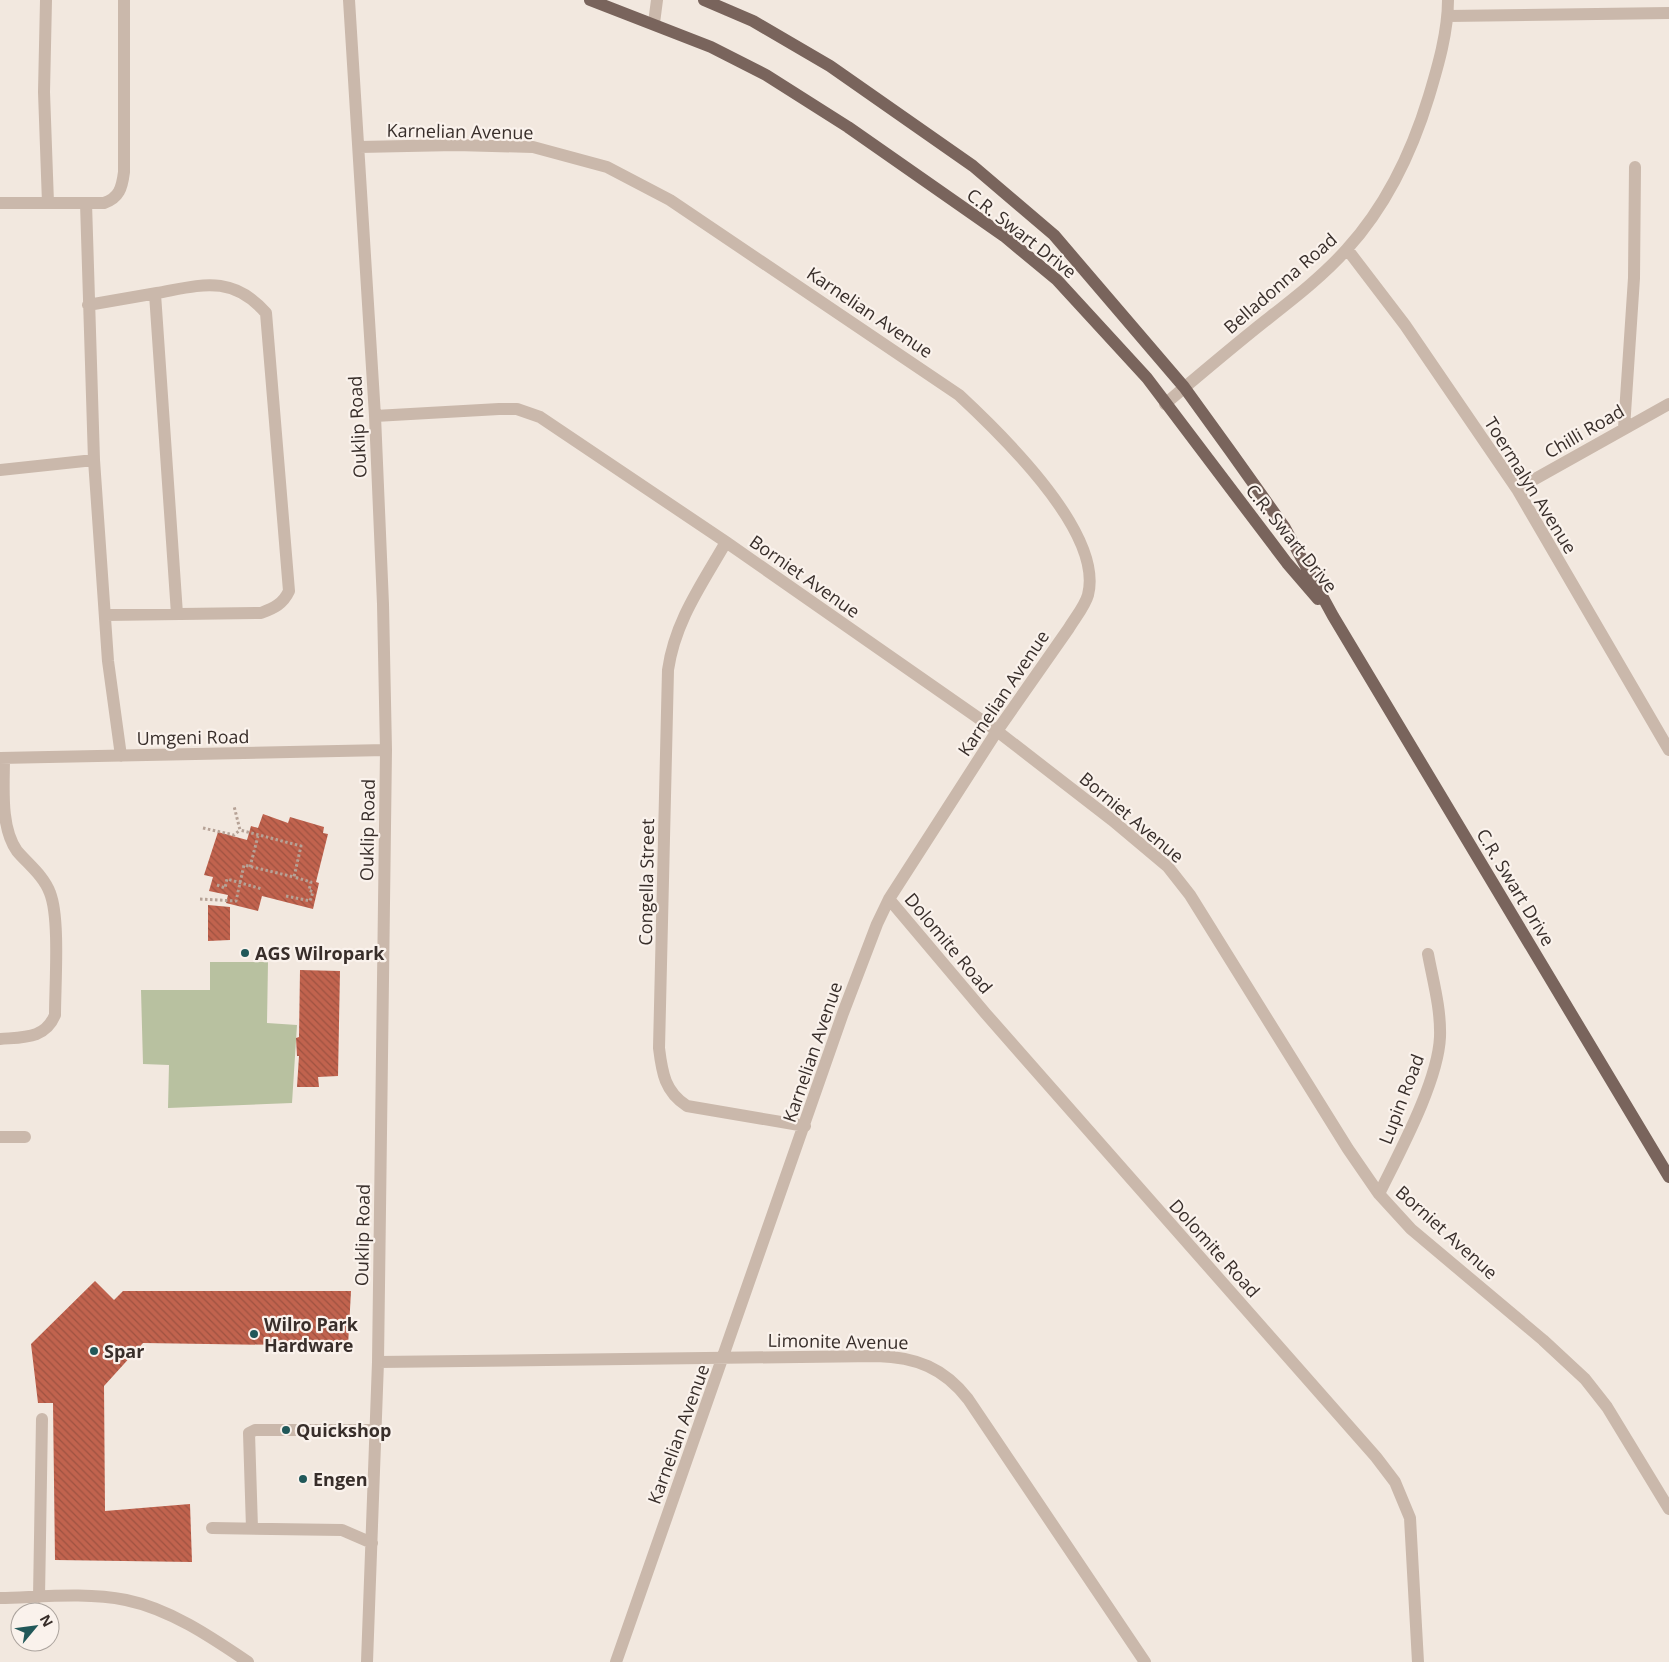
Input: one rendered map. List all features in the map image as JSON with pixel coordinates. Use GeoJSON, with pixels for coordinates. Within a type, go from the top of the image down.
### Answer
{"type":"FeatureCollection","features":[{"type":"Feature","properties":{"kind":"main road","name":"C.R. Swart Drive"},"geometry":{"type":"LineString","coordinates":[[590,0],[654,23],[711,47],[766,75],[848,126],[1004,236],[1057,280],[1147,378],[1287,563],[1333,616]]}},
{"type":"Feature","properties":{"kind":"main road","name":"C.R. Swart Drive"},"geometry":{"type":"LineString","coordinates":[[704,0],[753,21],[830,66],[973,166],[1054,235],[1184,388],[1285,528],[1333,616],[1669,1178]]}},
{"type":"Feature","properties":{"kind":"street"},"geometry":{"type":"LineString","coordinates":[[46,0],[44,92],[48,203]]}},
{"type":"Feature","properties":{"kind":"street"},"geometry":{"type":"LineString","coordinates":[[0,203],[86,203],[110,201],[117,196],[122,186],[124,0]]}},
{"type":"Feature","properties":{"kind":"street","name":"Ouklip Road"},"geometry":{"type":"LineString","coordinates":[[349,0],[374,416],[383,604],[386,750],[378,1362],[367,1662]]}},
{"type":"Feature","properties":{"kind":"street"},"geometry":{"type":"LineString","coordinates":[[654,23],[657,0]]}},
{"type":"Feature","properties":{"kind":"street","name":"Belladonna Road"},"geometry":{"type":"LineString","coordinates":[[1165,404],[1296,296],[1347,249],[1376,212],[1399,176],[1419,130],[1433,84],[1448,16],[1448,0]]}},
{"type":"Feature","properties":{"kind":"street"},"geometry":{"type":"LineString","coordinates":[[1448,16],[1669,13]]}},
{"type":"Feature","properties":{"kind":"street","name":"Karnelian Avenue"},"geometry":{"type":"LineString","coordinates":[[359,147],[456,145],[533,147],[607,167],[670,200],[959,394],[1000,434],[1058,504],[1078,534],[1087,562],[1088,596],[1069,628],[997,731],[889,899],[877,924],[843,1013],[616,1662]]}},
{"type":"Feature","properties":{"kind":"street"},"geometry":{"type":"LineString","coordinates":[[1624,428],[1634,278],[1635,167]]}},
{"type":"Feature","properties":{"kind":"street"},"geometry":{"type":"LineString","coordinates":[[86,203],[94,460],[108,661],[121,756]]}},
{"type":"Feature","properties":{"kind":"street","name":"Toermalyn Avenue"},"geometry":{"type":"LineString","coordinates":[[1347,249],[1405,325],[1517,489],[1669,749]]}},
{"type":"Feature","properties":{"kind":"street"},"geometry":{"type":"LineString","coordinates":[[88,305],[206,284],[234,289],[254,299],[266,313],[289,591],[284,601],[274,608],[261,613],[105,615]]}},
{"type":"Feature","properties":{"kind":"street"},"geometry":{"type":"LineString","coordinates":[[155,294],[177,614]]}},
{"type":"Feature","properties":{"kind":"street","name":"Chilli Road"},"geometry":{"type":"LineString","coordinates":[[1517,489],[1669,404]]}},
{"type":"Feature","properties":{"kind":"street","name":"Borniet Avenue"},"geometry":{"type":"LineString","coordinates":[[374,416],[499,408],[528,412],[540,417],[726,542],[997,731],[1112,820],[1168,867],[1217,936],[1348,1149],[1379,1194],[1411,1229],[1550,1346],[1585,1379],[1607,1407],[1669,1509]]}},
{"type":"Feature","properties":{"kind":"street"},"geometry":{"type":"LineString","coordinates":[[0,470],[94,460]]}},
{"type":"Feature","properties":{"kind":"street","name":"Congella Street"},"geometry":{"type":"LineString","coordinates":[[726,542],[674,636],[668,670],[659,1048],[662,1076],[676,1099],[687,1106],[805,1126]]}},
{"type":"Feature","properties":{"kind":"street","name":"Umgeni Road"},"geometry":{"type":"LineString","coordinates":[[2,758],[386,750]]}},
{"type":"Feature","properties":{"kind":"street"},"geometry":{"type":"LineString","coordinates":[[0,1039],[42,1033],[50,1027],[55,1015],[54,912],[51,894],[46,884],[9,838],[2,804],[2,758]]}},
{"type":"Feature","properties":{"kind":"street","name":"Dolomite Road"},"geometry":{"type":"LineString","coordinates":[[889,899],[986,1014],[1376,1457],[1395,1482],[1410,1518],[1418,1662]]}},
{"type":"Feature","properties":{"kind":"street","name":"Lupin Road"},"geometry":{"type":"LineString","coordinates":[[1379,1194],[1425,1096],[1439,1050],[1438,1004],[1428,954]]}},
{"type":"Feature","properties":{"kind":"street"},"geometry":{"type":"LineString","coordinates":[[0,1137],[25,1137]]}},
{"type":"Feature","properties":{"kind":"street","name":"Limonite Avenue"},"geometry":{"type":"LineString","coordinates":[[378,1362],[900,1356],[914,1359],[932,1368],[957,1387],[968,1399],[1145,1662]]}},
{"type":"Feature","properties":{"kind":"street"},"geometry":{"type":"LineString","coordinates":[[39,1597],[42,1419]]}},
{"type":"Feature","properties":{"kind":"street"},"geometry":{"type":"LineString","coordinates":[[252,1528],[247,1438],[250,1432],[255,1430],[375,1430]]}},
{"type":"Feature","properties":{"kind":"street"},"geometry":{"type":"LineString","coordinates":[[212,1528],[342,1530],[372,1543]]}},
{"type":"Feature","properties":{"kind":"street"},"geometry":{"type":"LineString","coordinates":[[0,1598],[109,1598],[146,1606],[211,1637],[248,1662]]}},
{"type":"Feature","properties":{"kind":"path"},"geometry":{"type":"LineString","coordinates":[[234,806],[240,830]]}},
{"type":"Feature","properties":{"kind":"path"},"geometry":{"type":"LineString","coordinates":[[203,828],[234,835],[240,830]]}},
{"type":"Feature","properties":{"kind":"path"},"geometry":{"type":"LineString","coordinates":[[240,830],[300,846],[294,877]]}},
{"type":"Feature","properties":{"kind":"path"},"geometry":{"type":"LineString","coordinates":[[250,867],[258,836]]}},
{"type":"Feature","properties":{"kind":"path"},"geometry":{"type":"LineString","coordinates":[[200,899],[220,898],[236,901],[244,865],[311,882],[309,890],[313,892],[310,901],[286,896]]}},
{"type":"Feature","properties":{"kind":"path"},"geometry":{"type":"LineString","coordinates":[[217,886],[225,888],[227,879],[262,889]]}},
{"type":"Feature","properties":{"kind":"green space"},"geometry":{"type":"Polygon","coordinates":[[[210,962],[268,962],[267,1023],[297,1025],[292,1103],[168,1108],[169,1065],[143,1064],[141,990],[210,990],[210,962]]]}},
{"type":"Feature","properties":{"kind":"building","name":"AGS Wilropark"},"geometry":{"type":"Polygon","coordinates":[[[263,814],[288,823],[290,817],[324,827],[323,833],[328,834],[316,882],[319,883],[313,909],[262,896],[258,911],[226,903],[228,895],[209,891],[213,877],[204,875],[218,832],[247,840],[251,826],[258,828],[263,814]]]}},
{"type":"Feature","properties":{"kind":"building"},"geometry":{"type":"Polygon","coordinates":[[[208,905],[230,907],[230,940],[208,941],[208,905]]]}},
{"type":"Feature","properties":{"kind":"building"},"geometry":{"type":"Polygon","coordinates":[[[300,970],[340,971],[338,1076],[318,1077],[319,1087],[297,1087],[299,1056],[297,1056],[296,1038],[299,1037],[300,970]]]}},
{"type":"Feature","properties":{"kind":"building"},"geometry":{"type":"Polygon","coordinates":[[[95,1281],[114,1300],[123,1291],[351,1291],[348,1346],[143,1343],[104,1386],[105,1511],[190,1504],[192,1562],[55,1560],[53,1403],[38,1403],[31,1344],[95,1281]]]}},
{"type":"Feature","properties":{"kind":"place","name":"AGS Wilropark"},"geometry":{"type":"Point","coordinates":[245,953]}},
{"type":"Feature","properties":{"kind":"place","name":"Wilro Park Hardware"},"geometry":{"type":"Point","coordinates":[254,1334]}},
{"type":"Feature","properties":{"kind":"place","name":"Spar"},"geometry":{"type":"Point","coordinates":[94,1351]}},
{"type":"Feature","properties":{"kind":"place","name":"Quickshop"},"geometry":{"type":"Point","coordinates":[286,1430]}},
{"type":"Feature","properties":{"kind":"place","name":"Engen"},"geometry":{"type":"Point","coordinates":[303,1479]}}]}
